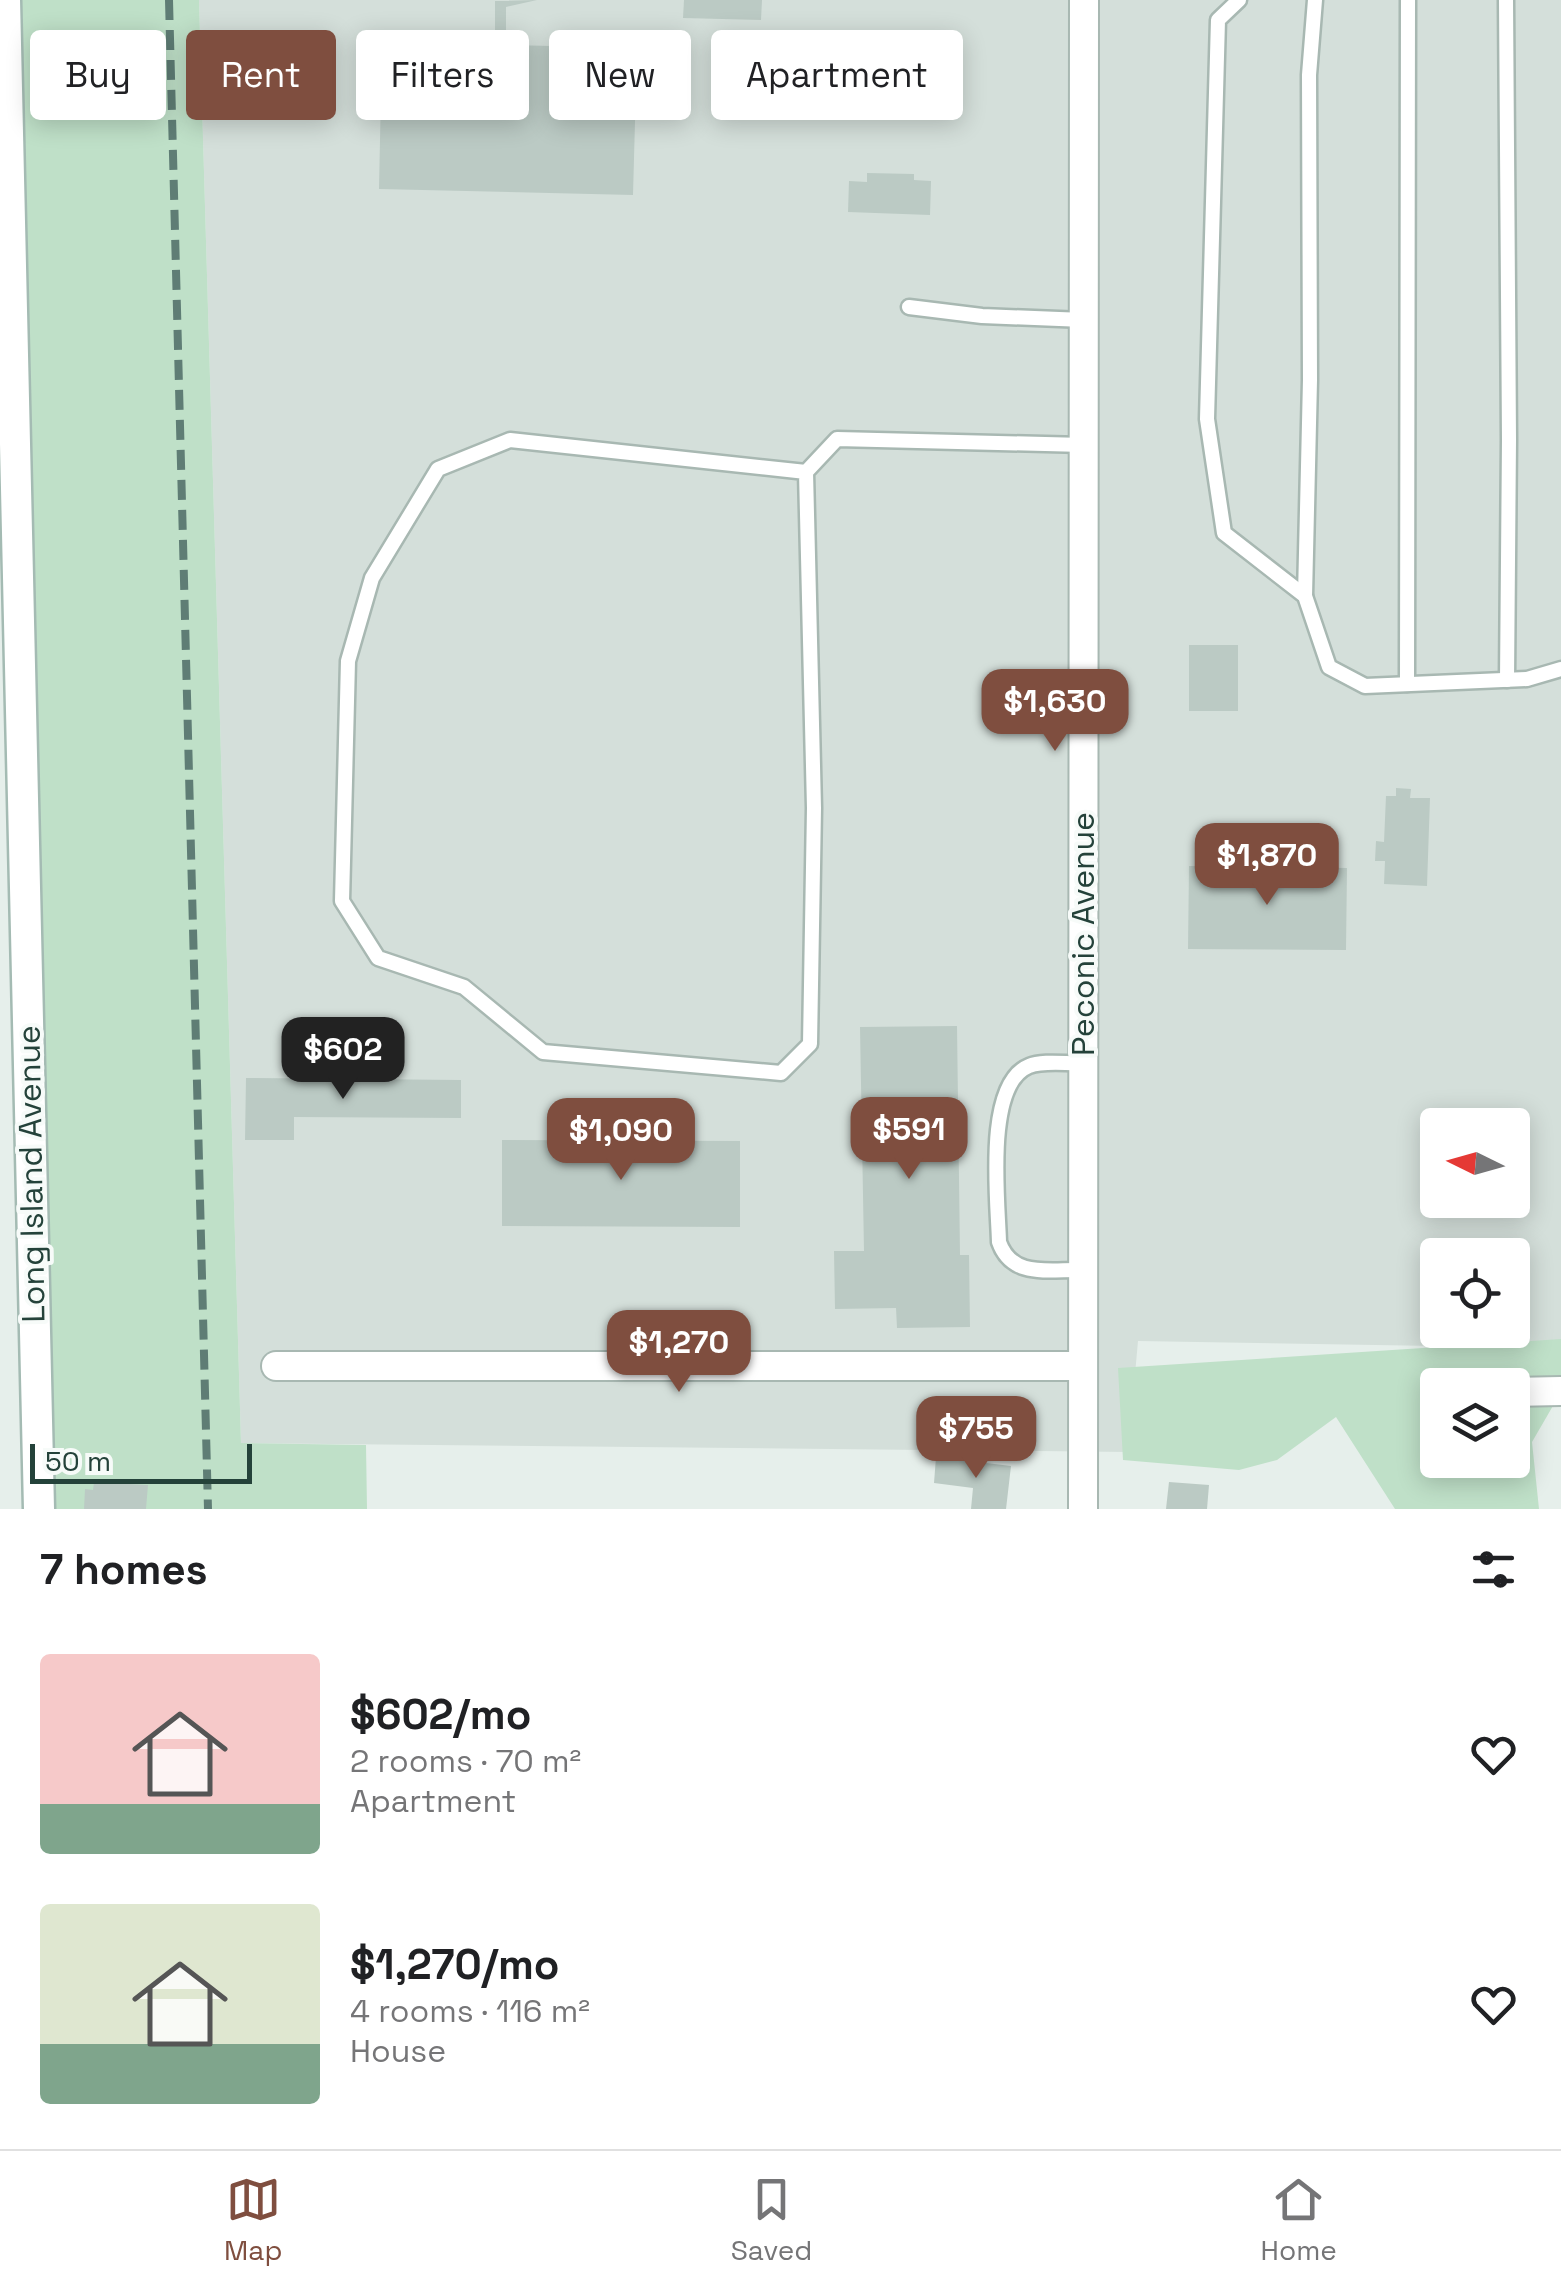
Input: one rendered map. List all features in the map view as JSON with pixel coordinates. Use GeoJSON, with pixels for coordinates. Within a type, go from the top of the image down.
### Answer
{"type":"FeatureCollection","features":[{"type":"Feature","properties":{"kind":"street","name":"Long Island Avenue"},"geometry":{"type":"LineString","coordinates":[[4,0],[39,1509]]}},
{"type":"Feature","properties":{"kind":"street","name":"Peconic Avenue"},"geometry":{"type":"LineString","coordinates":[[1082,1509],[1084,0]]}},
{"type":"Feature","properties":{"kind":"street"},"geometry":{"type":"LineString","coordinates":[[276,1366],[1083,1366]]}},
{"type":"Feature","properties":{"kind":"street"},"geometry":{"type":"LineString","coordinates":[[1530,1392],[1561,1392]]}},
{"type":"Feature","properties":{"kind":"lane"},"geometry":{"type":"LineString","coordinates":[[1240,0],[1218,20],[1208,419],[1224,532],[1305,596]]}},
{"type":"Feature","properties":{"kind":"lane"},"geometry":{"type":"LineString","coordinates":[[1315,0],[1309,74],[1310,380],[1305,596],[1329,667],[1366,686],[1527,680],[1561,669]]}},
{"type":"Feature","properties":{"kind":"lane"},"geometry":{"type":"LineString","coordinates":[[1406,684],[1408,0]]}},
{"type":"Feature","properties":{"kind":"lane"},"geometry":{"type":"LineString","coordinates":[[1506,0],[1510,440],[1507,680]]}},
{"type":"Feature","properties":{"kind":"lane"},"geometry":{"type":"LineString","coordinates":[[908,307],[982,316],[1084,320]]}},
{"type":"Feature","properties":{"kind":"lane"},"geometry":{"type":"LineString","coordinates":[[806,472],[510,440],[438,469],[372,578],[348,662],[342,901],[378,958],[464,987],[543,1052],[781,1073],[810,1044],[814,808],[806,472],[837,439],[1084,445]]}},
{"type":"Feature","properties":{"kind":"lane"},"geometry":{"type":"LineString","coordinates":[[1082,1270],[1018,1267],[1004,1257],[999,1242],[998,1130],[999,1106],[1014,1078],[1029,1066],[1083,1063]]}},
{"type":"Feature","properties":{"kind":"shaded area"},"geometry":{"type":"Polygon","coordinates":[[[199,0],[1561,0],[1561,1348],[1530,1347],[1530,1238],[1420,1238],[1420,1346],[1138,1341],[1128,1452],[241,1443],[202,120],[336,120],[336,30],[200,30],[199,0]]]}},
{"type":"Feature","properties":{"kind":"green space"},"geometry":{"type":"Polygon","coordinates":[[[0,0],[199,0],[200,30],[186,30],[186,120],[202,120],[241,1443],[366,1445],[367,1509],[39,1509],[0,0]]]}},
{"type":"Feature","properties":{"kind":"green space"},"geometry":{"type":"Polygon","coordinates":[[[1561,1339],[1561,1392],[1532,1442],[1539,1509],[1395,1509],[1336,1417],[1277,1460],[1239,1470],[1123,1460],[1118,1368],[1424,1348],[1530,1348],[1530,1341],[1561,1339]]]}},
{"type":"Feature","properties":{"kind":"building"},"geometry":{"type":"Polygon","coordinates":[[[537,0],[506,7],[506,30],[495,30],[495,1],[537,0]]]}},
{"type":"Feature","properties":{"kind":"building"},"geometry":{"type":"Polygon","coordinates":[[[684,0],[762,0],[761,20],[683,18],[684,0]]]}},
{"type":"Feature","properties":{"kind":"building"},"geometry":{"type":"Polygon","coordinates":[[[529,45],[549,46],[549,120],[635,120],[633,195],[379,189],[380,120],[529,120],[529,45]]]}},
{"type":"Feature","properties":{"kind":"building"},"geometry":{"type":"Polygon","coordinates":[[[867,173],[914,174],[914,180],[931,181],[930,215],[848,212],[849,181],[867,182],[867,173]]]}},
{"type":"Feature","properties":{"kind":"building"},"geometry":{"type":"Polygon","coordinates":[[[1189,645],[1238,645],[1238,711],[1189,711],[1189,645]]]}},
{"type":"Feature","properties":{"kind":"building"},"geometry":{"type":"Polygon","coordinates":[[[1396,788],[1411,789],[1410,798],[1430,798],[1427,886],[1384,884],[1385,861],[1375,861],[1376,841],[1384,842],[1386,796],[1396,796],[1396,788]]]}},
{"type":"Feature","properties":{"kind":"building"},"geometry":{"type":"Polygon","coordinates":[[[1189,866],[1347,868],[1346,950],[1188,949],[1189,866]]]}},
{"type":"Feature","properties":{"kind":"building"},"geometry":{"type":"Polygon","coordinates":[[[957,1026],[960,1255],[969,1255],[970,1327],[897,1328],[896,1308],[835,1309],[834,1251],[864,1251],[860,1027],[957,1026]]]}},
{"type":"Feature","properties":{"kind":"building"},"geometry":{"type":"Polygon","coordinates":[[[246,1078],[461,1080],[461,1118],[294,1117],[294,1140],[245,1140],[246,1078]]]}},
{"type":"Feature","properties":{"kind":"building"},"geometry":{"type":"Polygon","coordinates":[[[502,1140],[740,1141],[740,1227],[502,1226],[502,1140]]]}},
{"type":"Feature","properties":{"kind":"building"},"geometry":{"type":"Polygon","coordinates":[[[936,1457],[1011,1466],[1006,1509],[971,1509],[973,1488],[934,1483],[936,1457]]]}},
{"type":"Feature","properties":{"kind":"building"},"geometry":{"type":"Polygon","coordinates":[[[94,1482],[148,1485],[146,1509],[84,1509],[85,1489],[93,1490],[94,1482]]]}},
{"type":"Feature","properties":{"kind":"building"},"geometry":{"type":"Polygon","coordinates":[[[1169,1482],[1209,1485],[1207,1509],[1166,1509],[1169,1482]]]}},
{"type":"Feature","properties":{"kind":"railway"},"geometry":{"type":"LineString","coordinates":[[169,0],[208,1509]]}}]}
